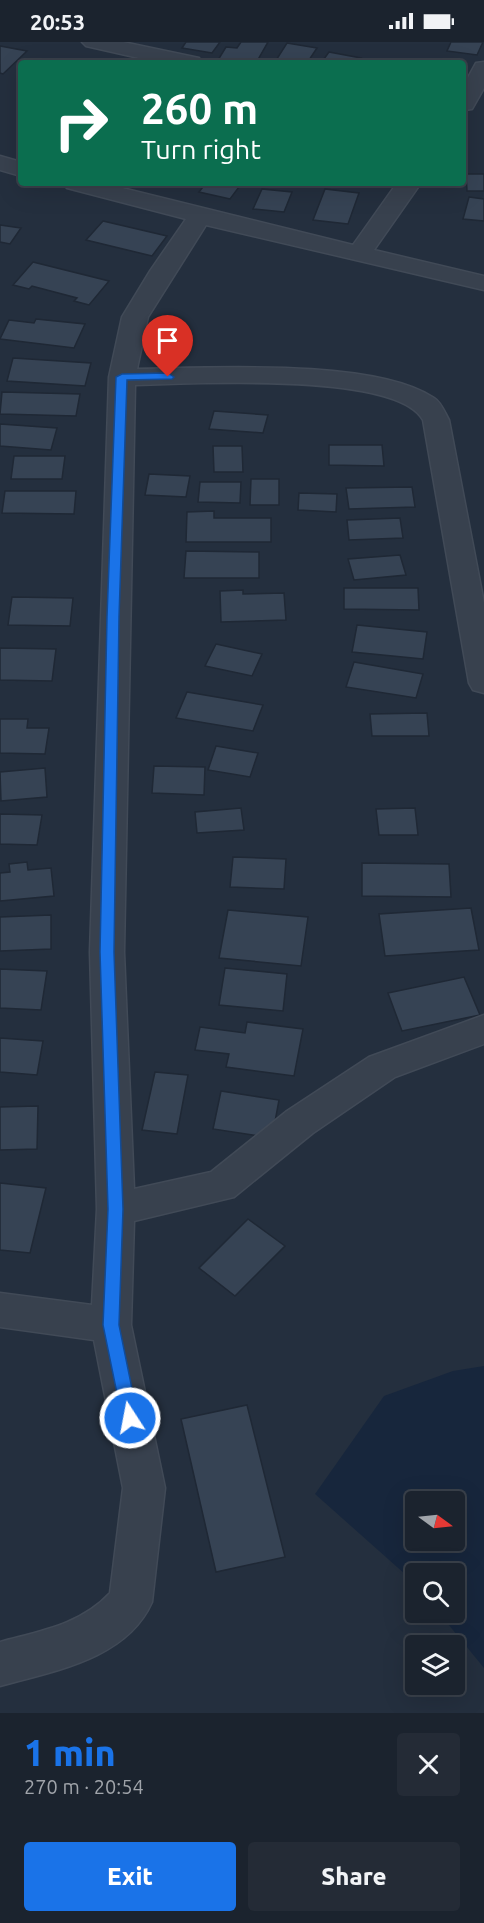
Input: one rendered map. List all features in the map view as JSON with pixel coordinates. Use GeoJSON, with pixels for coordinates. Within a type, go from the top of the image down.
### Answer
{"type":"FeatureCollection","features":[{"type":"Feature","properties":{"kind":"street"},"geometry":{"type":"LineString","coordinates":[[93,42],[177,60]]}},
{"type":"Feature","properties":{"kind":"street"},"geometry":{"type":"LineString","coordinates":[[466,100],[484,68]]}},
{"type":"Feature","properties":{"kind":"street"},"geometry":{"type":"LineString","coordinates":[[0,163],[18,168]]}},
{"type":"Feature","properties":{"kind":"street"},"geometry":{"type":"LineString","coordinates":[[86,186],[200,216],[484,283]]}},
{"type":"Feature","properties":{"kind":"street"},"geometry":{"type":"LineString","coordinates":[[359,253],[407,186]]}},
{"type":"Feature","properties":{"kind":"street"},"geometry":{"type":"LineString","coordinates":[[0,1665],[92,1636],[119,1616],[130,1602],[144,1488],[111,1325],[116,1209],[107,952],[113,617],[122,377],[135,317],[162,271],[200,216]]}},
{"type":"Feature","properties":{"kind":"street"},"geometry":{"type":"LineString","coordinates":[[122,377],[285,377],[365,382],[426,404],[436,420],[484,683]]}},
{"type":"Feature","properties":{"kind":"street"},"geometry":{"type":"LineString","coordinates":[[116,1209],[221,1186],[300,1122],[382,1067],[484,1029]]}},
{"type":"Feature","properties":{"kind":"street"},"geometry":{"type":"LineString","coordinates":[[0,1310],[111,1325]]}},
{"type":"Feature","properties":{"kind":"water"},"geometry":{"type":"Polygon","coordinates":[[[484,1366],[484,1668],[465,1645],[465,1635],[457,1635],[447,1623],[465,1623],[465,1563],[405,1563],[405,1574],[315,1494],[384,1396],[453,1371],[484,1366]]]}},
{"type":"Feature","properties":{"kind":"building"},"geometry":{"type":"Polygon","coordinates":[[[186,42],[220,42],[212,53],[182,48],[186,42]]]}},
{"type":"Feature","properties":{"kind":"building"},"geometry":{"type":"Polygon","coordinates":[[[241,42],[268,42],[258,60],[218,60],[226,47],[237,48],[241,42]]]}},
{"type":"Feature","properties":{"kind":"building"},"geometry":{"type":"Polygon","coordinates":[[[451,42],[483,42],[477,55],[447,51],[451,42]]]}},
{"type":"Feature","properties":{"kind":"building"},"geometry":{"type":"Polygon","coordinates":[[[287,43],[317,48],[309,60],[276,60],[287,43]]]}},
{"type":"Feature","properties":{"kind":"building"},"geometry":{"type":"Polygon","coordinates":[[[0,46],[27,51],[3,74],[0,73],[0,46]]]}},
{"type":"Feature","properties":{"kind":"building"},"geometry":{"type":"Polygon","coordinates":[[[329,52],[361,58],[359,60],[323,60],[329,52]]]}},
{"type":"Feature","properties":{"kind":"building"},"geometry":{"type":"Polygon","coordinates":[[[466,174],[484,174],[484,191],[467,191],[466,174]]]}},
{"type":"Feature","properties":{"kind":"building"},"geometry":{"type":"Polygon","coordinates":[[[204,186],[240,186],[230,199],[199,192],[204,186]]]}},
{"type":"Feature","properties":{"kind":"building"},"geometry":{"type":"Polygon","coordinates":[[[262,189],[292,192],[284,212],[253,209],[262,189]]]}},
{"type":"Feature","properties":{"kind":"building"},"geometry":{"type":"Polygon","coordinates":[[[325,189],[359,193],[348,224],[313,220],[325,189]]]}},
{"type":"Feature","properties":{"kind":"building"},"geometry":{"type":"Polygon","coordinates":[[[469,197],[484,199],[484,221],[463,219],[469,197]]]}},
{"type":"Feature","properties":{"kind":"building"},"geometry":{"type":"Polygon","coordinates":[[[103,221],[167,236],[152,256],[86,240],[103,221]]]}},
{"type":"Feature","properties":{"kind":"building"},"geometry":{"type":"Polygon","coordinates":[[[0,225],[21,228],[10,244],[0,242],[0,225]]]}},
{"type":"Feature","properties":{"kind":"building"},"geometry":{"type":"Polygon","coordinates":[[[33,262],[109,281],[89,305],[74,301],[77,298],[32,286],[29,289],[13,285],[33,262]]]}},
{"type":"Feature","properties":{"kind":"building"},"geometry":{"type":"Polygon","coordinates":[[[36,319],[85,324],[74,348],[0,339],[9,320],[34,323],[36,319]]]}},
{"type":"Feature","properties":{"kind":"building"},"geometry":{"type":"Polygon","coordinates":[[[13,358],[91,363],[85,386],[7,381],[13,358]]]}},
{"type":"Feature","properties":{"kind":"building"},"geometry":{"type":"Polygon","coordinates":[[[2,392],[80,394],[76,416],[0,414],[2,392]]]}},
{"type":"Feature","properties":{"kind":"building"},"geometry":{"type":"Polygon","coordinates":[[[214,411],[268,415],[263,433],[209,429],[214,411]]]}},
{"type":"Feature","properties":{"kind":"building"},"geometry":{"type":"Polygon","coordinates":[[[0,424],[57,428],[51,450],[0,446],[0,424]]]}},
{"type":"Feature","properties":{"kind":"building"},"geometry":{"type":"Polygon","coordinates":[[[329,445],[382,445],[384,466],[329,465],[329,445]]]}},
{"type":"Feature","properties":{"kind":"building"},"geometry":{"type":"Polygon","coordinates":[[[213,446],[242,446],[243,472],[214,472],[213,446]]]}},
{"type":"Feature","properties":{"kind":"building"},"geometry":{"type":"Polygon","coordinates":[[[14,456],[65,456],[62,479],[11,479],[14,456]]]}},
{"type":"Feature","properties":{"kind":"building"},"geometry":{"type":"Polygon","coordinates":[[[149,474],[190,476],[186,497],[145,495],[149,474]]]}},
{"type":"Feature","properties":{"kind":"building"},"geometry":{"type":"Polygon","coordinates":[[[251,479],[279,479],[279,505],[250,505],[251,479]]]}},
{"type":"Feature","properties":{"kind":"building"},"geometry":{"type":"Polygon","coordinates":[[[200,482],[241,482],[240,503],[198,502],[200,482]]]}},
{"type":"Feature","properties":{"kind":"building"},"geometry":{"type":"Polygon","coordinates":[[[412,487],[415,507],[349,509],[346,488],[412,487]]]}},
{"type":"Feature","properties":{"kind":"building"},"geometry":{"type":"Polygon","coordinates":[[[5,491],[76,491],[74,514],[2,513],[5,491]]]}},
{"type":"Feature","properties":{"kind":"building"},"geometry":{"type":"Polygon","coordinates":[[[299,493],[337,494],[336,512],[298,510],[299,493]]]}},
{"type":"Feature","properties":{"kind":"building"},"geometry":{"type":"Polygon","coordinates":[[[214,511],[214,518],[271,518],[271,542],[186,542],[187,512],[214,511]]]}},
{"type":"Feature","properties":{"kind":"building"},"geometry":{"type":"Polygon","coordinates":[[[400,518],[403,538],[349,540],[347,520],[400,518]]]}},
{"type":"Feature","properties":{"kind":"building"},"geometry":{"type":"Polygon","coordinates":[[[186,551],[259,552],[259,578],[184,578],[186,551]]]}},
{"type":"Feature","properties":{"kind":"building"},"geometry":{"type":"Polygon","coordinates":[[[400,555],[406,575],[354,580],[348,559],[400,555]]]}},
{"type":"Feature","properties":{"kind":"building"},"geometry":{"type":"Polygon","coordinates":[[[344,588],[418,588],[419,610],[344,609],[344,588]]]}},
{"type":"Feature","properties":{"kind":"building"},"geometry":{"type":"Polygon","coordinates":[[[243,590],[243,594],[284,593],[286,620],[221,622],[220,591],[243,590]]]}},
{"type":"Feature","properties":{"kind":"building"},"geometry":{"type":"Polygon","coordinates":[[[12,597],[73,598],[70,626],[8,625],[12,597]]]}},
{"type":"Feature","properties":{"kind":"building"},"geometry":{"type":"Polygon","coordinates":[[[357,625],[427,632],[423,659],[352,652],[357,625]]]}},
{"type":"Feature","properties":{"kind":"building"},"geometry":{"type":"Polygon","coordinates":[[[216,644],[262,654],[252,676],[205,666],[216,644]]]}},
{"type":"Feature","properties":{"kind":"building"},"geometry":{"type":"Polygon","coordinates":[[[0,648],[56,649],[52,681],[0,680],[0,648]]]}},
{"type":"Feature","properties":{"kind":"building"},"geometry":{"type":"Polygon","coordinates":[[[354,662],[423,674],[416,698],[346,687],[354,662]]]}},
{"type":"Feature","properties":{"kind":"building"},"geometry":{"type":"Polygon","coordinates":[[[187,692],[263,705],[253,731],[176,718],[187,692]]]}},
{"type":"Feature","properties":{"kind":"building"},"geometry":{"type":"Polygon","coordinates":[[[427,713],[429,736],[372,736],[370,714],[427,713]]]}},
{"type":"Feature","properties":{"kind":"building"},"geometry":{"type":"Polygon","coordinates":[[[0,719],[28,719],[27,728],[49,728],[45,754],[0,753],[0,719]]]}},
{"type":"Feature","properties":{"kind":"building"},"geometry":{"type":"Polygon","coordinates":[[[216,746],[258,753],[250,777],[208,770],[216,746]]]}},
{"type":"Feature","properties":{"kind":"building"},"geometry":{"type":"Polygon","coordinates":[[[154,766],[205,767],[204,795],[152,793],[154,766]]]}},
{"type":"Feature","properties":{"kind":"building"},"geometry":{"type":"Polygon","coordinates":[[[45,768],[47,797],[1,801],[0,772],[45,768]]]}},
{"type":"Feature","properties":{"kind":"building"},"geometry":{"type":"Polygon","coordinates":[[[241,808],[244,830],[197,833],[195,812],[241,808]]]}},
{"type":"Feature","properties":{"kind":"building"},"geometry":{"type":"Polygon","coordinates":[[[415,808],[418,835],[379,835],[376,809],[415,808]]]}},
{"type":"Feature","properties":{"kind":"building"},"geometry":{"type":"Polygon","coordinates":[[[0,814],[42,815],[37,845],[0,844],[0,814]]]}},
{"type":"Feature","properties":{"kind":"building"},"geometry":{"type":"Polygon","coordinates":[[[233,857],[286,859],[284,889],[230,887],[233,857]]]}},
{"type":"Feature","properties":{"kind":"building"},"geometry":{"type":"Polygon","coordinates":[[[27,862],[28,870],[51,868],[54,896],[0,901],[0,873],[10,872],[9,864],[27,862]]]}},
{"type":"Feature","properties":{"kind":"building"},"geometry":{"type":"Polygon","coordinates":[[[362,863],[449,864],[451,897],[362,896],[362,863]]]}},
{"type":"Feature","properties":{"kind":"building"},"geometry":{"type":"Polygon","coordinates":[[[471,908],[479,950],[385,956],[379,914],[471,908]]]}},
{"type":"Feature","properties":{"kind":"building"},"geometry":{"type":"Polygon","coordinates":[[[228,910],[308,917],[301,966],[219,958],[228,910]]]}},
{"type":"Feature","properties":{"kind":"building"},"geometry":{"type":"Polygon","coordinates":[[[51,915],[51,949],[0,951],[0,917],[51,915]]]}},
{"type":"Feature","properties":{"kind":"building"},"geometry":{"type":"Polygon","coordinates":[[[225,968],[287,974],[283,1011],[219,1005],[225,968]]]}},
{"type":"Feature","properties":{"kind":"building"},"geometry":{"type":"Polygon","coordinates":[[[0,969],[47,971],[41,1010],[0,1008],[0,969]]]}},
{"type":"Feature","properties":{"kind":"building"},"geometry":{"type":"Polygon","coordinates":[[[464,977],[480,1015],[402,1031],[388,993],[464,977]]]}},
{"type":"Feature","properties":{"kind":"building"},"geometry":{"type":"Polygon","coordinates":[[[247,1022],[303,1029],[294,1076],[226,1067],[229,1054],[195,1050],[200,1027],[245,1033],[247,1022]]]}},
{"type":"Feature","properties":{"kind":"building"},"geometry":{"type":"Polygon","coordinates":[[[0,1038],[43,1041],[37,1075],[0,1072],[0,1038]]]}},
{"type":"Feature","properties":{"kind":"building"},"geometry":{"type":"Polygon","coordinates":[[[155,1072],[188,1075],[177,1134],[142,1130],[155,1072]]]}},
{"type":"Feature","properties":{"kind":"building"},"geometry":{"type":"Polygon","coordinates":[[[221,1091],[279,1100],[272,1138],[213,1129],[221,1091]]]}},
{"type":"Feature","properties":{"kind":"building"},"geometry":{"type":"Polygon","coordinates":[[[38,1106],[37,1149],[0,1150],[0,1107],[38,1106]]]}},
{"type":"Feature","properties":{"kind":"building"},"geometry":{"type":"Polygon","coordinates":[[[0,1183],[46,1188],[30,1253],[0,1250],[0,1183]]]}},
{"type":"Feature","properties":{"kind":"building"},"geometry":{"type":"Polygon","coordinates":[[[248,1219],[285,1246],[235,1296],[199,1268],[248,1219]]]}},
{"type":"Feature","properties":{"kind":"building"},"geometry":{"type":"Polygon","coordinates":[[[247,1405],[285,1557],[216,1572],[181,1419],[247,1405]]]}},
{"type":"Feature","properties":{"kind":"route"},"geometry":{"type":"LineString","coordinates":[[130,1418],[111,1325],[116,1209],[107,952],[113,617],[122,377],[168,377]]}}]}
